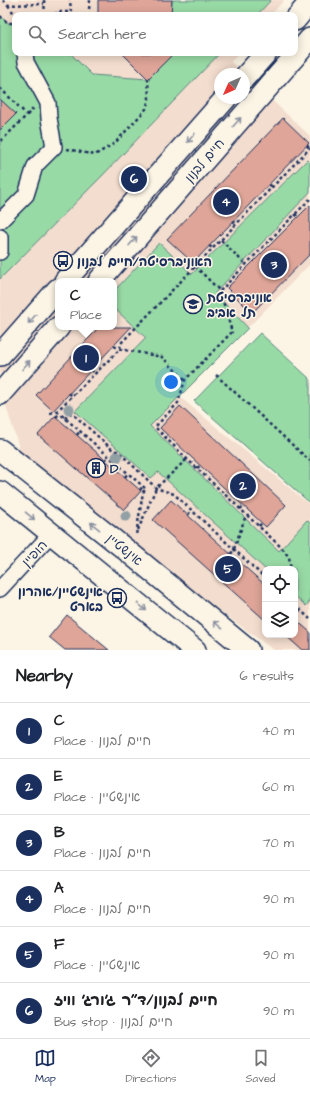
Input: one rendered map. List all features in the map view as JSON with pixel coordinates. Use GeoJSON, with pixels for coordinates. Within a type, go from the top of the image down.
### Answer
{"type":"FeatureCollection","features":[{"type":"Feature","properties":{"kind":"main road"},"geometry":{"type":"LineString","coordinates":[[298,16],[310,2]]}},
{"type":"Feature","properties":{"kind":"main road","name":"חיים לבנון"},"geometry":{"type":"LineString","coordinates":[[298,53],[310,39]]}},
{"type":"Feature","properties":{"kind":"main road"},"geometry":{"type":"LineString","coordinates":[[250,71],[263,56]]}},
{"type":"Feature","properties":{"kind":"main road","name":"חיים לבנון"},"geometry":{"type":"LineString","coordinates":[[102,278],[295,56]]}},
{"type":"Feature","properties":{"kind":"main road","name":"חיים לבנון"},"geometry":{"type":"LineString","coordinates":[[68,278],[221,104]]}},
{"type":"Feature","properties":{"kind":"main road"},"geometry":{"type":"LineString","coordinates":[[0,355],[55,292]]}},
{"type":"Feature","properties":{"kind":"main road"},"geometry":{"type":"LineString","coordinates":[[0,394],[55,330]]}},
{"type":"Feature","properties":{"kind":"main road","name":"אינשטיין"},"geometry":{"type":"LineString","coordinates":[[0,450],[125,549],[248,650]]}},
{"type":"Feature","properties":{"kind":"main road"},"geometry":{"type":"LineString","coordinates":[[0,492],[195,650]]}},
{"type":"Feature","properties":{"kind":"street"},"geometry":{"type":"LineString","coordinates":[[0,221],[26,194],[35,166],[54,147],[48,102],[26,62],[25,56]]}},
{"type":"Feature","properties":{"kind":"street"},"geometry":{"type":"LineString","coordinates":[[0,237],[0,252]]}},
{"type":"Feature","properties":{"kind":"street","name":"הופיין"},"geometry":{"type":"LineString","coordinates":[[0,589],[52,534]]}},
{"type":"Feature","properties":{"kind":"path"},"geometry":{"type":"LineString","coordinates":[[3,0],[13,12]]}},
{"type":"Feature","properties":{"kind":"path"},"geometry":{"type":"LineString","coordinates":[[44,0],[45,12]]}},
{"type":"Feature","properties":{"kind":"path"},"geometry":{"type":"LineString","coordinates":[[56,12],[71,12],[70,0]]}},
{"type":"Feature","properties":{"kind":"path"},"geometry":{"type":"LineString","coordinates":[[89,10],[90,0]]}},
{"type":"Feature","properties":{"kind":"path"},"geometry":{"type":"LineString","coordinates":[[8,5],[44,4]]}},
{"type":"Feature","properties":{"kind":"path"},"geometry":{"type":"LineString","coordinates":[[0,16],[8,23],[12,23]]}},
{"type":"Feature","properties":{"kind":"path"},"geometry":{"type":"LineString","coordinates":[[54,147],[95,155],[115,143],[146,109],[149,99],[148,79]]}},
{"type":"Feature","properties":{"kind":"path"},"geometry":{"type":"LineString","coordinates":[[0,88],[27,115],[0,142]]}},
{"type":"Feature","properties":{"kind":"path"},"geometry":{"type":"LineString","coordinates":[[50,414],[58,410],[120,349],[121,343],[310,149],[307,145]]}},
{"type":"Feature","properties":{"kind":"path"},"geometry":{"type":"LineString","coordinates":[[269,184],[272,187]]}},
{"type":"Feature","properties":{"kind":"path"},"geometry":{"type":"LineString","coordinates":[[220,291],[237,276],[246,264],[262,250],[310,199]]}},
{"type":"Feature","properties":{"kind":"path"},"geometry":{"type":"LineString","coordinates":[[233,221],[237,224]]}},
{"type":"Feature","properties":{"kind":"path"},"geometry":{"type":"LineString","coordinates":[[221,240],[246,264]]}},
{"type":"Feature","properties":{"kind":"path"},"geometry":{"type":"LineString","coordinates":[[209,246],[213,248]]}},
{"type":"Feature","properties":{"kind":"path"},"geometry":{"type":"LineString","coordinates":[[195,261],[198,264]]}},
{"type":"Feature","properties":{"kind":"path"},"geometry":{"type":"LineString","coordinates":[[195,266],[220,291],[232,332],[185,380],[178,403],[155,427],[187,460],[287,553],[290,566]]}},
{"type":"Feature","properties":{"kind":"path"},"geometry":{"type":"LineString","coordinates":[[114,346],[120,349],[162,357],[185,380]]}},
{"type":"Feature","properties":{"kind":"path"},"geometry":{"type":"LineString","coordinates":[[91,370],[95,373]]}},
{"type":"Feature","properties":{"kind":"path"},"geometry":{"type":"LineString","coordinates":[[216,375],[310,461]]}},
{"type":"Feature","properties":{"kind":"path"},"geometry":{"type":"LineString","coordinates":[[69,393],[72,396]]}},
{"type":"Feature","properties":{"kind":"path"},"geometry":{"type":"LineString","coordinates":[[56,417],[58,410]]}},
{"type":"Feature","properties":{"kind":"path"},"geometry":{"type":"LineString","coordinates":[[58,410],[80,431],[111,454]]}},
{"type":"Feature","properties":{"kind":"path"},"geometry":{"type":"LineString","coordinates":[[65,418],[71,413],[128,473],[146,489],[143,492],[136,535],[156,488],[187,460]]}},
{"type":"Feature","properties":{"kind":"path"},"geometry":{"type":"LineString","coordinates":[[77,435],[80,431]]}},
{"type":"Feature","properties":{"kind":"path"},"geometry":{"type":"LineString","coordinates":[[105,460],[117,451],[156,488],[174,494],[262,575]]}},
{"type":"Feature","properties":{"kind":"path"},"geometry":{"type":"LineString","coordinates":[[125,477],[128,473]]}},
{"type":"Feature","properties":{"kind":"path"},"geometry":{"type":"LineString","coordinates":[[140,490],[143,486]]}},
{"type":"Feature","properties":{"kind":"path"},"geometry":{"type":"LineString","coordinates":[[240,509],[244,506]]}},
{"type":"Feature","properties":{"kind":"path"},"geometry":{"type":"LineString","coordinates":[[188,515],[191,510]]}},
{"type":"Feature","properties":{"kind":"path"},"geometry":{"type":"LineString","coordinates":[[231,554],[246,514]]}},
{"type":"Feature","properties":{"kind":"path"},"geometry":{"type":"LineString","coordinates":[[259,526],[262,523]]}},
{"type":"Feature","properties":{"kind":"path"},"geometry":{"type":"LineString","coordinates":[[299,608],[310,619]]}},
{"type":"Feature","properties":{"kind":"path"},"geometry":{"type":"LineString","coordinates":[[307,616],[310,612]]}},
{"type":"Feature","properties":{"kind":"shaded area","name":"אוניברסיטת תל אביב"},"geometry":{"type":"Polygon","coordinates":[[[0,0],[284,0],[274,12],[12,12],[12,56],[236,56],[231,62],[238,68],[214,68],[214,104],[250,104],[250,80],[310,136],[310,264],[180,397],[310,505],[310,650],[274,650],[106,529],[22,457],[6,406],[0,400],[0,0]]]}},
{"type":"Feature","properties":{"kind":"green space"},"geometry":{"type":"Polygon","coordinates":[[[172,0],[271,0],[260,12],[171,12],[172,0]]]}},
{"type":"Feature","properties":{"kind":"green space"},"geometry":{"type":"Polygon","coordinates":[[[0,16],[8,23],[12,23],[12,56],[73,56],[92,75],[148,79],[169,58],[169,56],[217,56],[0,279],[0,130],[15,114],[0,99],[0,16]]]}},
{"type":"Feature","properties":{"kind":"green space"},"geometry":{"type":"Polygon","coordinates":[[[307,160],[310,163],[310,192],[215,293],[248,328],[150,426],[279,551],[307,520],[310,523],[310,601],[306,606],[298,599],[298,566],[262,566],[158,472],[151,478],[75,411],[146,338],[117,311],[117,288],[159,243],[192,274],[307,160]]]}},
{"type":"Feature","properties":{"kind":"green space"},"geometry":{"type":"Polygon","coordinates":[[[260,333],[310,379],[310,503],[194,401],[260,333]]]}},
{"type":"Feature","properties":{"kind":"building"},"geometry":{"type":"Polygon","coordinates":[[[98,0],[172,0],[171,12],[98,12],[98,0]]]}},
{"type":"Feature","properties":{"kind":"building"},"geometry":{"type":"Polygon","coordinates":[[[125,56],[171,56],[148,79],[125,56]]]}},
{"type":"Feature","properties":{"kind":"building"},"geometry":{"type":"Polygon","coordinates":[[[0,99],[16,114],[0,130],[0,99]]]}},
{"type":"Feature","properties":{"kind":"building"},"geometry":{"type":"Polygon","coordinates":[[[283,118],[309,143],[193,263],[167,239],[283,118]]]}},
{"type":"Feature","properties":{"kind":"building"},"geometry":{"type":"Polygon","coordinates":[[[310,205],[310,254],[252,313],[227,288],[310,205]]]}},
{"type":"Feature","properties":{"kind":"building"},"geometry":{"type":"Polygon","coordinates":[[[117,327],[131,327],[53,411],[36,395],[96,330],[117,330],[117,327]]]}},
{"type":"Feature","properties":{"kind":"building"},"geometry":{"type":"Polygon","coordinates":[[[180,406],[286,505],[266,527],[160,428],[180,406]]]}},
{"type":"Feature","properties":{"kind":"building","name":"D"},"geometry":{"type":"Polygon","coordinates":[[[55,416],[141,491],[124,510],[38,435],[55,416]]]}},
{"type":"Feature","properties":{"kind":"building"},"geometry":{"type":"Polygon","coordinates":[[[171,500],[262,582],[262,617],[153,520],[171,500]]]}},
{"type":"Feature","properties":{"kind":"building"},"geometry":{"type":"Polygon","coordinates":[[[67,615],[109,650],[65,650],[49,637],[67,615]]]}},
{"type":"Feature","properties":{"kind":"building"},"geometry":{"type":"Polygon","coordinates":[[[298,622],[310,632],[310,650],[302,650],[288,638],[298,638],[298,622]]]}},
{"type":"Feature","properties":{"kind":"place","name":"חיים לבנון/ד״ר ג׳ורג׳ וויז"},"geometry":{"type":"Point","coordinates":[134,179]}},
{"type":"Feature","properties":{"kind":"place","name":"A"},"geometry":{"type":"Point","coordinates":[226,202]}},
{"type":"Feature","properties":{"kind":"place","name":"האוניברסיטה/חיים לבנון"},"geometry":{"type":"Point","coordinates":[63,261]}},
{"type":"Feature","properties":{"kind":"place","name":"B"},"geometry":{"type":"Point","coordinates":[274,265]}},
{"type":"Feature","properties":{"kind":"place","name":"אוניברסיטת תל אביב"},"geometry":{"type":"Point","coordinates":[193,304]}},
{"type":"Feature","properties":{"kind":"place","name":"C"},"geometry":{"type":"Point","coordinates":[86,358]}},
{"type":"Feature","properties":{"kind":"place","name":"D"},"geometry":{"type":"Point","coordinates":[96,468]}},
{"type":"Feature","properties":{"kind":"place","name":"E"},"geometry":{"type":"Point","coordinates":[243,486]}},
{"type":"Feature","properties":{"kind":"place","name":"F"},"geometry":{"type":"Point","coordinates":[228,569]}},
{"type":"Feature","properties":{"kind":"place","name":"אינשטיין/אהרון בארט"},"geometry":{"type":"Point","coordinates":[117,598]}}]}
